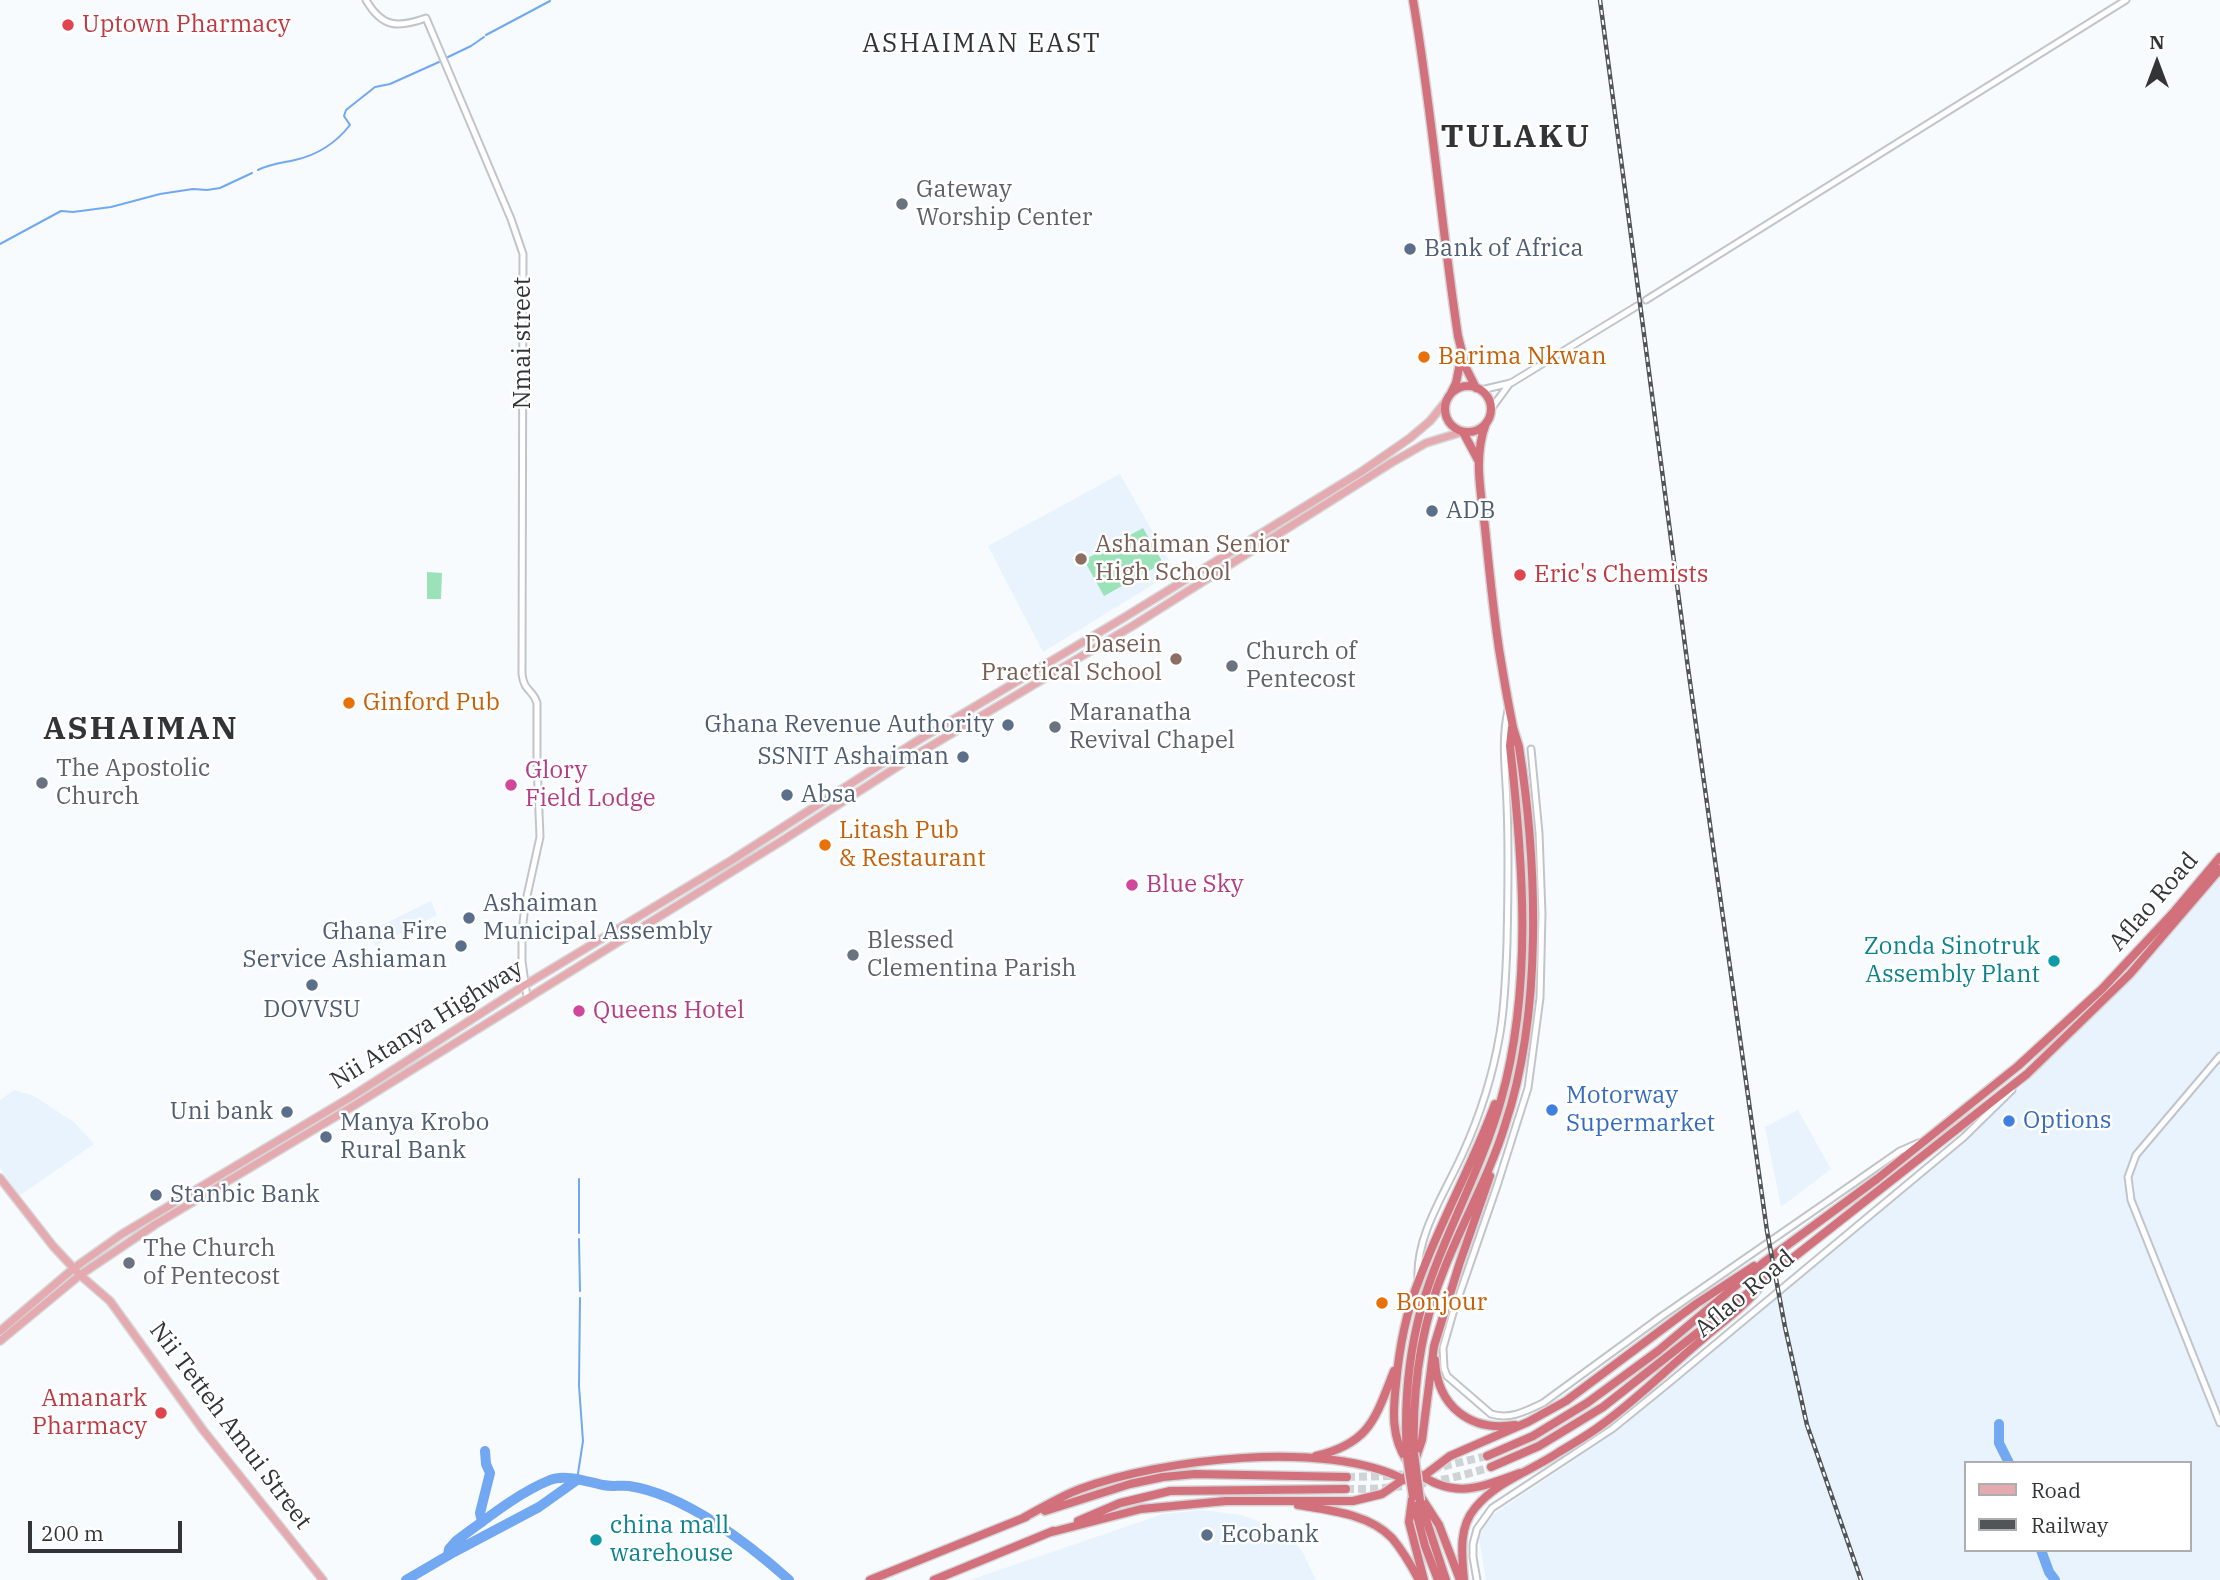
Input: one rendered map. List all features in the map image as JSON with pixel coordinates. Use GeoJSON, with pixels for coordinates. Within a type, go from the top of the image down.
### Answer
{"type":"FeatureCollection","features":[{"type":"Feature","properties":{"kind":"highway"},"geometry":{"type":"LineString","coordinates":[[1048,1533],[1141,1510],[1226,1501],[1362,1500],[1382,1494],[1404,1479],[1412,1469],[1422,1440],[1434,1346],[1493,1169],[1524,1049],[1533,936],[1530,840],[1518,743],[1512,725],[1499,647],[1478,460],[1480,442],[1491,409],[1488,398],[1468,373],[1462,355],[1413,0]]}},
{"type":"Feature","properties":{"kind":"highway"},"geometry":{"type":"LineString","coordinates":[[1416,12],[1419,0]]}},
{"type":"Feature","properties":{"kind":"highway"},"geometry":{"type":"LineString","coordinates":[[1462,355],[1458,374],[1444,408],[1449,423],[1462,432],[1478,460]]}},
{"type":"Feature","properties":{"kind":"highway"},"geometry":{"type":"LineString","coordinates":[[1449,396],[1466,386],[1479,389]]}},
{"type":"Feature","properties":{"kind":"highway"},"geometry":{"type":"LineString","coordinates":[[1462,432],[1476,431],[1486,423]]}},
{"type":"Feature","properties":{"kind":"highway"},"geometry":{"type":"LineString","coordinates":[[1438,1580],[1418,1522],[1413,1497],[1407,1457],[1410,1402],[1430,1306],[1496,1118],[1507,1077],[1518,1013],[1521,854],[1510,746],[1512,725]]}},
{"type":"Feature","properties":{"kind":"highway","name":"Aflao Road"},"geometry":{"type":"LineString","coordinates":[[1487,1456],[1534,1436],[1587,1403],[1658,1351],[1763,1263],[1877,1180],[2027,1059],[2088,1003],[2174,913],[2220,857]]}},
{"type":"Feature","properties":{"kind":"highway","name":"Aflao Road"},"geometry":{"type":"LineString","coordinates":[[1491,1467],[1539,1446],[1603,1407],[2028,1074],[2130,974],[2220,870]]}},
{"type":"Feature","properties":{"kind":"highway"},"geometry":{"type":"LineString","coordinates":[[1507,1077],[1481,1143],[1432,1245],[1418,1282],[1399,1358],[1393,1407],[1394,1432],[1399,1450],[1412,1469],[1437,1485],[1454,1490],[1477,1489],[1520,1473]]}},
{"type":"Feature","properties":{"kind":"highway"},"geometry":{"type":"LineString","coordinates":[[1468,1202],[1496,1153]]}},
{"type":"Feature","properties":{"kind":"highway"},"geometry":{"type":"LineString","coordinates":[[1424,1580],[1409,1522],[1414,1488],[1422,1477],[1465,1447],[1528,1422],[1566,1401],[1740,1274],[1763,1263]]}},
{"type":"Feature","properties":{"kind":"highway"},"geometry":{"type":"LineString","coordinates":[[1462,1580],[1462,1537],[1474,1508],[1493,1490],[1552,1457],[1604,1423],[1738,1310],[1767,1277]]}},
{"type":"Feature","properties":{"kind":"highway"},"geometry":{"type":"LineString","coordinates":[[1434,1346],[1435,1367],[1441,1391],[1461,1415],[1478,1423],[1497,1427],[1528,1422]]}},
{"type":"Feature","properties":{"kind":"highway"},"geometry":{"type":"LineString","coordinates":[[1308,1458],[1349,1445],[1366,1431],[1380,1407],[1399,1358]]}},
{"type":"Feature","properties":{"kind":"highway"},"geometry":{"type":"LineString","coordinates":[[1410,1402],[1417,1488],[1426,1524],[1446,1580]]}},
{"type":"Feature","properties":{"kind":"highway"},"geometry":{"type":"LineString","coordinates":[[1023,1518],[1078,1490],[1122,1476],[1180,1464],[1246,1458],[1338,1460],[1379,1468],[1404,1479],[1414,1488],[1429,1506],[1439,1525],[1462,1580]]}},
{"type":"Feature","properties":{"kind":"highway"},"geometry":{"type":"LineString","coordinates":[[870,1580],[1023,1518],[1130,1484],[1195,1474],[1347,1477]]}},
{"type":"Feature","properties":{"kind":"highway"},"geometry":{"type":"LineString","coordinates":[[934,1580],[1119,1503],[1170,1492],[1346,1489]]}},
{"type":"Feature","properties":{"kind":"highway"},"geometry":{"type":"LineString","coordinates":[[1275,1501],[1333,1511],[1372,1524],[1390,1536],[1419,1580]]}},
{"type":"Feature","properties":{"kind":"main road","name":"Nii Atanya Highway"},"geometry":{"type":"LineString","coordinates":[[0,1331],[74,1268],[150,1216],[351,1097],[525,985],[643,915],[917,741],[1361,472],[1420,430],[1437,414],[1449,396]]}},
{"type":"Feature","properties":{"kind":"main road"},"geometry":{"type":"LineString","coordinates":[[0,1341],[80,1275],[234,1175],[355,1105],[923,751],[1134,625],[1391,463],[1426,443],[1462,432]]}},
{"type":"Feature","properties":{"kind":"main road"},"geometry":{"type":"LineString","coordinates":[[1073,648],[1078,657]]}},
{"type":"Feature","properties":{"kind":"main road"},"geometry":{"type":"LineString","coordinates":[[917,741],[923,751]]}},
{"type":"Feature","properties":{"kind":"main road","name":"Nii Tetteh Amui Street"},"geometry":{"type":"LineString","coordinates":[[0,1178],[33,1223],[80,1275],[110,1301],[203,1430],[323,1580]]}},
{"type":"Feature","properties":{"kind":"street","name":"Nmai street"},"geometry":{"type":"LineString","coordinates":[[366,0],[380,19],[388,23],[410,24],[426,18],[511,219],[523,254],[522,674],[525,688],[536,698],[537,703],[540,837],[522,932],[522,961],[527,997]]}},
{"type":"Feature","properties":{"kind":"street"},"geometry":{"type":"LineString","coordinates":[[1646,300],[2126,0]]}},
{"type":"Feature","properties":{"kind":"street"},"geometry":{"type":"LineString","coordinates":[[1479,389],[1511,383],[1637,306]]}},
{"type":"Feature","properties":{"kind":"street"},"geometry":{"type":"LineString","coordinates":[[1491,409],[1511,383]]}},
{"type":"Feature","properties":{"kind":"street"},"geometry":{"type":"LineString","coordinates":[[1418,1282],[1417,1258],[1483,1103],[1500,1033],[1506,975],[1508,904],[1503,731],[1509,706]]}},
{"type":"Feature","properties":{"kind":"street","name":"Aflao Road"},"geometry":{"type":"LineString","coordinates":[[1531,749],[1539,833],[1541,998],[1528,1088],[1443,1348],[1447,1376],[1491,1414],[1506,1417],[1544,1402],[1662,1316],[1900,1151],[1927,1139]]}},
{"type":"Feature","properties":{"kind":"street"},"geometry":{"type":"LineString","coordinates":[[2220,1056],[2136,1155],[2127,1177],[2131,1200],[2220,1423]]}},
{"type":"Feature","properties":{"kind":"street","name":"Aflao Road"},"geometry":{"type":"LineString","coordinates":[[1476,1580],[1472,1557],[1476,1529],[1498,1503],[1612,1429],[1964,1137],[2028,1074]]}},
{"type":"Feature","properties":{"kind":"shaded area","name":"Ashaiman Senior High School"},"geometry":{"type":"Polygon","coordinates":[[[1120,474],[1175,571],[1043,652],[988,546],[1120,474]]]}},
{"type":"Feature","properties":{"kind":"shaded area"},"geometry":{"type":"Polygon","coordinates":[[[2220,877],[2220,1580],[1486,1580],[1479,1538],[1488,1518],[1610,1436],[2000,1107],[2138,971],[2220,877]]]}},
{"type":"Feature","properties":{"kind":"shaded area"},"geometry":{"type":"Polygon","coordinates":[[[431,901],[437,915],[375,946],[368,932],[431,901]]]}},
{"type":"Feature","properties":{"kind":"shaded area"},"geometry":{"type":"Polygon","coordinates":[[[14,1090],[34,1096],[75,1123],[94,1144],[19,1196],[0,1168],[0,1100],[14,1090]]]}},
{"type":"Feature","properties":{"kind":"shaded area"},"geometry":{"type":"Polygon","coordinates":[[[1798,1110],[1831,1169],[1781,1207],[1765,1127],[1798,1110]]]}},
{"type":"Feature","properties":{"kind":"shaded area"},"geometry":{"type":"Polygon","coordinates":[[[1202,1510],[1242,1515],[1292,1538],[1303,1553],[1316,1580],[970,1580],[1163,1514],[1202,1510]]]}},
{"type":"Feature","properties":{"kind":"green space"},"geometry":{"type":"Polygon","coordinates":[[[1143,528],[1163,563],[1104,596],[1084,560],[1143,528]]]}},
{"type":"Feature","properties":{"kind":"green space"},"geometry":{"type":"Polygon","coordinates":[[[427,572],[442,573],[441,599],[427,599],[427,572]]]}},
{"type":"Feature","properties":{"kind":"waterway"},"geometry":{"type":"LineString","coordinates":[[486,35],[550,1]]}},
{"type":"Feature","properties":{"kind":"waterway"},"geometry":{"type":"LineString","coordinates":[[446,58],[484,37]]}},
{"type":"Feature","properties":{"kind":"waterway"},"geometry":{"type":"LineString","coordinates":[[258,170],[303,158],[326,147],[350,125],[344,116],[346,110],[375,87],[390,84],[439,62]]}},
{"type":"Feature","properties":{"kind":"waterway"},"geometry":{"type":"LineString","coordinates":[[0,244],[61,211],[111,207],[160,194],[220,188],[252,173]]}},
{"type":"Feature","properties":{"kind":"waterway"},"geometry":{"type":"LineString","coordinates":[[579,1179],[579,1233]]}},
{"type":"Feature","properties":{"kind":"waterway"},"geometry":{"type":"LineString","coordinates":[[579,1239],[580,1291]]}},
{"type":"Feature","properties":{"kind":"waterway"},"geometry":{"type":"LineString","coordinates":[[577,1480],[583,1441],[579,1386],[580,1298]]}},
{"type":"Feature","properties":{"kind":"waterway"},"geometry":{"type":"LineString","coordinates":[[1999,1424],[1999,1443],[2008,1461]]}},
{"type":"Feature","properties":{"kind":"waterway"},"geometry":{"type":"LineString","coordinates":[[482,1522],[480,1513],[490,1473],[485,1451]]}},
{"type":"Feature","properties":{"kind":"waterway"},"geometry":{"type":"LineString","coordinates":[[448,1555],[449,1549],[456,1541],[513,1500],[550,1480],[569,1478],[606,1486],[629,1486],[672,1499],[715,1522],[789,1580]]}},
{"type":"Feature","properties":{"kind":"waterway"},"geometry":{"type":"LineString","coordinates":[[406,1580],[539,1507],[577,1480]]}},
{"type":"Feature","properties":{"kind":"waterway"},"geometry":{"type":"LineString","coordinates":[[2042,1552],[2055,1580]]}},
{"type":"Feature","properties":{"kind":"tunnel"},"geometry":{"type":"LineString","coordinates":[[1432,1469],[1487,1456]]}},
{"type":"Feature","properties":{"kind":"tunnel"},"geometry":{"type":"LineString","coordinates":[[1346,1489],[1419,1484],[1491,1467]]}},
{"type":"Feature","properties":{"kind":"tunnel"},"geometry":{"type":"LineString","coordinates":[[1347,1477],[1412,1473]]}},
{"type":"Feature","properties":{"kind":"railway"},"geometry":{"type":"LineString","coordinates":[[1600,0],[1688,668],[1767,1231],[1807,1425],[1861,1580]]}},
{"type":"Feature","properties":{"kind":"place","name":"Uptown Pharmacy"},"geometry":{"type":"Point","coordinates":[68,25]}},
{"type":"Feature","properties":{"kind":"place","name":"Gateway Worship Center"},"geometry":{"type":"Point","coordinates":[902,204]}},
{"type":"Feature","properties":{"kind":"place","name":"Bank of Africa"},"geometry":{"type":"Point","coordinates":[1410,249]}},
{"type":"Feature","properties":{"kind":"place","name":"Barima Nkwan"},"geometry":{"type":"Point","coordinates":[1424,357]}},
{"type":"Feature","properties":{"kind":"place","name":"ADB"},"geometry":{"type":"Point","coordinates":[1432,511]}},
{"type":"Feature","properties":{"kind":"place","name":"Ashaiman Senior High School"},"geometry":{"type":"Point","coordinates":[1081,559]}},
{"type":"Feature","properties":{"kind":"place","name":"Eric's Chemists"},"geometry":{"type":"Point","coordinates":[1520,575]}},
{"type":"Feature","properties":{"kind":"place","name":"Dasein Practical School"},"geometry":{"type":"Point","coordinates":[1176,659]}},
{"type":"Feature","properties":{"kind":"place","name":"Church of Pentecost"},"geometry":{"type":"Point","coordinates":[1232,666]}},
{"type":"Feature","properties":{"kind":"place","name":"Ginford Pub"},"geometry":{"type":"Point","coordinates":[349,703]}},
{"type":"Feature","properties":{"kind":"place","name":"Ghana Revenue Authority"},"geometry":{"type":"Point","coordinates":[1008,725]}},
{"type":"Feature","properties":{"kind":"place","name":"Maranatha Revival Chapel"},"geometry":{"type":"Point","coordinates":[1055,727]}},
{"type":"Feature","properties":{"kind":"place","name":"SSNIT Ashaiman"},"geometry":{"type":"Point","coordinates":[963,757]}},
{"type":"Feature","properties":{"kind":"place","name":"The Apostolic Church"},"geometry":{"type":"Point","coordinates":[42,783]}},
{"type":"Feature","properties":{"kind":"place","name":"Glory Field Lodge"},"geometry":{"type":"Point","coordinates":[511,785]}},
{"type":"Feature","properties":{"kind":"place","name":"Absa"},"geometry":{"type":"Point","coordinates":[787,795]}},
{"type":"Feature","properties":{"kind":"place","name":"Litash Pub & Restaurant"},"geometry":{"type":"Point","coordinates":[825,845]}},
{"type":"Feature","properties":{"kind":"place","name":"Blue Sky"},"geometry":{"type":"Point","coordinates":[1132,885]}},
{"type":"Feature","properties":{"kind":"place","name":"Ashaiman Municipal Assembly"},"geometry":{"type":"Point","coordinates":[469,918]}},
{"type":"Feature","properties":{"kind":"place","name":"Ghana Fire Service Ashiaman"},"geometry":{"type":"Point","coordinates":[461,946]}},
{"type":"Feature","properties":{"kind":"place","name":"Blessed Clementina Parish"},"geometry":{"type":"Point","coordinates":[853,955]}},
{"type":"Feature","properties":{"kind":"place","name":"Zonda Sinotruk Assembly Plant"},"geometry":{"type":"Point","coordinates":[2054,961]}},
{"type":"Feature","properties":{"kind":"place","name":"DOVVSU"},"geometry":{"type":"Point","coordinates":[312,985]}},
{"type":"Feature","properties":{"kind":"place","name":"Queens Hotel"},"geometry":{"type":"Point","coordinates":[579,1011]}},
{"type":"Feature","properties":{"kind":"place","name":"Motorway Supermarket"},"geometry":{"type":"Point","coordinates":[1552,1110]}},
{"type":"Feature","properties":{"kind":"place","name":"Uni bank"},"geometry":{"type":"Point","coordinates":[287,1112]}},
{"type":"Feature","properties":{"kind":"place","name":"Options"},"geometry":{"type":"Point","coordinates":[2009,1121]}},
{"type":"Feature","properties":{"kind":"place","name":"Manya Krobo Rural Bank"},"geometry":{"type":"Point","coordinates":[326,1137]}},
{"type":"Feature","properties":{"kind":"place","name":"Stanbic Bank"},"geometry":{"type":"Point","coordinates":[156,1195]}},
{"type":"Feature","properties":{"kind":"place","name":"The Church of Pentecost"},"geometry":{"type":"Point","coordinates":[129,1263]}},
{"type":"Feature","properties":{"kind":"place","name":"Bonjour"},"geometry":{"type":"Point","coordinates":[1382,1303]}},
{"type":"Feature","properties":{"kind":"place","name":"Amanark Pharmacy"},"geometry":{"type":"Point","coordinates":[161,1413]}},
{"type":"Feature","properties":{"kind":"place","name":"Ecobank"},"geometry":{"type":"Point","coordinates":[1207,1535]}},
{"type":"Feature","properties":{"kind":"place","name":"china mall warehouse"},"geometry":{"type":"Point","coordinates":[596,1540]}},
{"type":"Feature","properties":{"kind":"district","name":"ASHAIMAN EAST"},"geometry":{"type":"Point","coordinates":[982,44]}},
{"type":"Feature","properties":{"kind":"district","name":"TULAKU"},"geometry":{"type":"Point","coordinates":[1516,138]}},
{"type":"Feature","properties":{"kind":"district","name":"ASHAIMAN"},"geometry":{"type":"Point","coordinates":[141,730]}}]}
